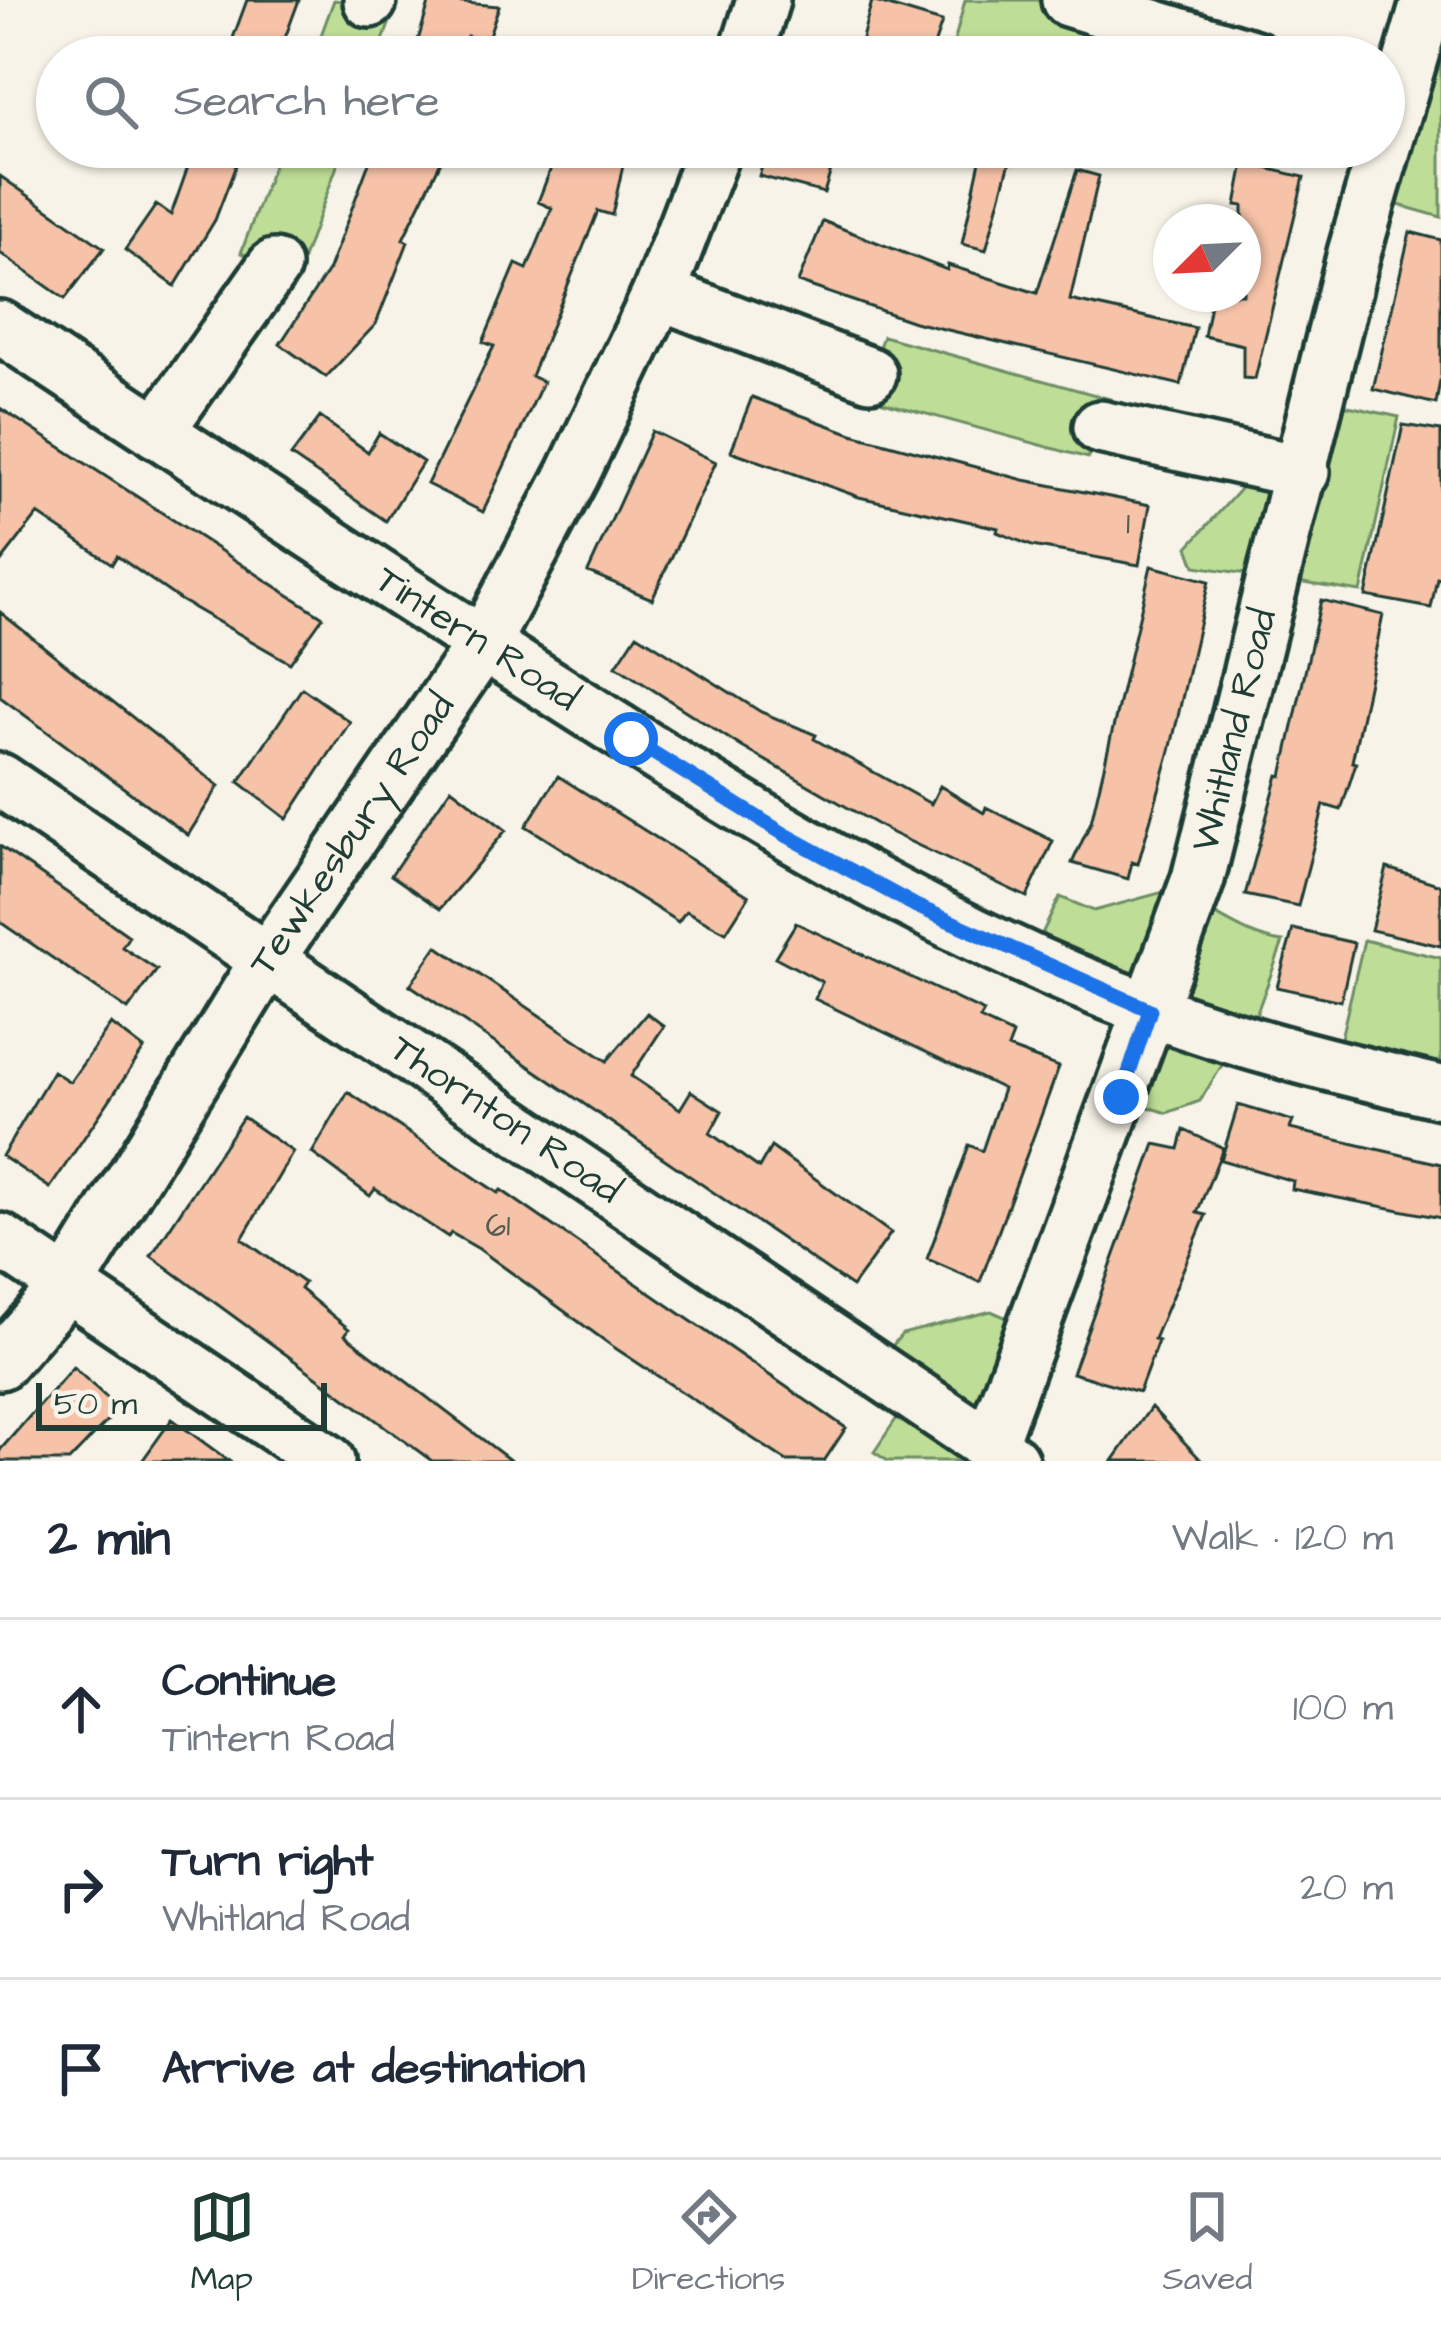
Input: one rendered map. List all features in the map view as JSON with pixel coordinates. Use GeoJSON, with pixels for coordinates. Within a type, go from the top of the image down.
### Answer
{"type":"FeatureCollection","features":[{"type":"Feature","properties":{"kind":"street"},"geometry":{"type":"LineString","coordinates":[[752,36],[763,0]]}},
{"type":"Feature","properties":{"kind":"street"},"geometry":{"type":"LineString","coordinates":[[1068,0],[1185,36]]}},
{"type":"Feature","properties":{"kind":"street","name":"Whitland Road"},"geometry":{"type":"LineString","coordinates":[[1405,62],[1428,0]]}},
{"type":"Feature","properties":{"kind":"street","name":"Tewkesbury Road"},"geometry":{"type":"LineString","coordinates":[[0,1364],[67,1286],[267,960],[483,644],[573,474],[659,293],[707,168]]}},
{"type":"Feature","properties":{"kind":"street","name":"Whitland Road"},"geometry":{"type":"LineString","coordinates":[[1001,1453],[1198,880],[1304,472],[1374,168]]}},
{"type":"Feature","properties":{"kind":"street"},"geometry":{"type":"LineString","coordinates":[[158,432],[274,266]]}},
{"type":"Feature","properties":{"kind":"street"},"geometry":{"type":"LineString","coordinates":[[659,293],[870,374]]}},
{"type":"Feature","properties":{"kind":"street","name":"Tintern Road"},"geometry":{"type":"LineString","coordinates":[[0,327],[483,644],[784,834],[916,906],[1150,1010],[1294,1059],[1441,1092]]}},
{"type":"Feature","properties":{"kind":"street"},"geometry":{"type":"LineString","coordinates":[[1100,428],[1304,472]]}},
{"type":"Feature","properties":{"kind":"street","name":"Thornton Road"},"geometry":{"type":"LineString","coordinates":[[0,780],[1001,1453]]}},
{"type":"Feature","properties":{"kind":"street"},"geometry":{"type":"LineString","coordinates":[[0,1240],[328,1461]]}},
{"type":"Feature","properties":{"kind":"green space"},"geometry":{"type":"Polygon","coordinates":[[[334,0],[395,8],[385,36],[321,36],[334,0]]]}},
{"type":"Feature","properties":{"kind":"green space"},"geometry":{"type":"Polygon","coordinates":[[[965,0],[1068,0],[1149,25],[1146,36],[956,36],[965,0]]]}},
{"type":"Feature","properties":{"kind":"green space"},"geometry":{"type":"Polygon","coordinates":[[[1441,22],[1441,217],[1370,197],[1382,168],[1405,168],[1405,111],[1441,22]]]}},
{"type":"Feature","properties":{"kind":"green space"},"geometry":{"type":"Polygon","coordinates":[[[272,168],[336,168],[297,275],[241,253],[272,168]]]}},
{"type":"Feature","properties":{"kind":"green space"},"geometry":{"type":"Polygon","coordinates":[[[883,336],[1110,399],[1088,458],[861,396],[883,336]]]}},
{"type":"Feature","properties":{"kind":"green space"},"geometry":{"type":"Polygon","coordinates":[[[1320,400],[1399,417],[1361,592],[1195,566],[1188,547],[1320,400]]]}},
{"type":"Feature","properties":{"kind":"green space"},"geometry":{"type":"Polygon","coordinates":[[[1167,891],[1252,934],[1283,942],[1246,1042],[1227,1057],[1200,1101],[1167,1113],[1121,1098],[1150,1010],[1030,958],[1060,897],[1094,911],[1167,891]]]}},
{"type":"Feature","properties":{"kind":"green space"},"geometry":{"type":"Polygon","coordinates":[[[1364,940],[1441,958],[1441,1092],[1334,1068],[1364,940]]]}},
{"type":"Feature","properties":{"kind":"green space"},"geometry":{"type":"Polygon","coordinates":[[[991,1311],[1028,1327],[984,1434],[878,1363],[902,1334],[991,1311]]]}},
{"type":"Feature","properties":{"kind":"green space"},"geometry":{"type":"Polygon","coordinates":[[[913,1394],[1010,1461],[888,1461],[874,1452],[913,1394]]]}},
{"type":"Feature","properties":{"kind":"building"},"geometry":{"type":"Polygon","coordinates":[[[247,0],[299,0],[286,36],[234,36],[247,0]]]}},
{"type":"Feature","properties":{"kind":"building"},"geometry":{"type":"Polygon","coordinates":[[[430,0],[499,6],[489,36],[419,36],[430,0]]]}},
{"type":"Feature","properties":{"kind":"building"},"geometry":{"type":"Polygon","coordinates":[[[872,1],[942,22],[937,36],[863,36],[872,1]]]}},
{"type":"Feature","properties":{"kind":"building"},"geometry":{"type":"Polygon","coordinates":[[[188,168],[235,168],[215,220],[175,286],[125,250],[156,205],[171,215],[188,168]]]}},
{"type":"Feature","properties":{"kind":"building"},"geometry":{"type":"Polygon","coordinates":[[[367,168],[438,168],[403,239],[408,242],[376,324],[326,377],[280,344],[329,269],[367,168]]]}},
{"type":"Feature","properties":{"kind":"building"},"geometry":{"type":"Polygon","coordinates":[[[551,168],[622,168],[612,215],[598,211],[531,376],[543,382],[483,512],[427,484],[494,346],[483,342],[516,264],[527,269],[552,208],[538,202],[551,168]]]}},
{"type":"Feature","properties":{"kind":"building"},"geometry":{"type":"Polygon","coordinates":[[[761,168],[832,168],[824,193],[759,176],[761,168]]]}},
{"type":"Feature","properties":{"kind":"building"},"geometry":{"type":"Polygon","coordinates":[[[978,168],[1008,168],[986,250],[962,244],[978,168]]]}},
{"type":"Feature","properties":{"kind":"building"},"geometry":{"type":"Polygon","coordinates":[[[1243,168],[1304,177],[1255,379],[1243,378],[1243,345],[1204,336],[1209,312],[1261,312],[1261,204],[1236,204],[1243,168]]]}},
{"type":"Feature","properties":{"kind":"building"},"geometry":{"type":"Polygon","coordinates":[[[1077,170],[1099,176],[1070,300],[1195,328],[1181,385],[914,322],[798,282],[823,221],[947,270],[948,265],[1037,293],[1077,170]]]}},
{"type":"Feature","properties":{"kind":"building"},"geometry":{"type":"Polygon","coordinates":[[[0,176],[104,248],[65,299],[0,253],[0,176]]]}},
{"type":"Feature","properties":{"kind":"building"},"geometry":{"type":"Polygon","coordinates":[[[1410,232],[1441,240],[1441,375],[1436,404],[1373,389],[1410,232]]]}},
{"type":"Feature","properties":{"kind":"building"},"geometry":{"type":"Polygon","coordinates":[[[752,397],[852,434],[1024,480],[1150,505],[1139,565],[1032,546],[997,532],[998,528],[859,497],[731,451],[752,397]]]}},
{"type":"Feature","properties":{"kind":"building"},"geometry":{"type":"Polygon","coordinates":[[[0,408],[323,617],[290,663],[180,600],[117,556],[112,564],[38,514],[0,563],[0,408]]]}},
{"type":"Feature","properties":{"kind":"building"},"geometry":{"type":"Polygon","coordinates":[[[320,417],[368,452],[379,433],[423,462],[386,521],[291,456],[320,417]]]}},
{"type":"Feature","properties":{"kind":"building"},"geometry":{"type":"Polygon","coordinates":[[[1403,425],[1441,431],[1441,579],[1437,578],[1431,608],[1366,596],[1403,425]]]}},
{"type":"Feature","properties":{"kind":"building"},"geometry":{"type":"Polygon","coordinates":[[[652,431],[716,462],[652,599],[588,572],[652,431]]]}},
{"type":"Feature","properties":{"kind":"building"},"geometry":{"type":"Polygon","coordinates":[[[1151,566],[1209,581],[1170,751],[1138,864],[1132,862],[1128,879],[1072,863],[1091,822],[1151,566]]]}},
{"type":"Feature","properties":{"kind":"building"},"geometry":{"type":"Polygon","coordinates":[[[1321,600],[1383,615],[1352,762],[1356,763],[1341,810],[1324,805],[1298,906],[1245,895],[1278,775],[1282,776],[1321,600]]]}},
{"type":"Feature","properties":{"kind":"building"},"geometry":{"type":"Polygon","coordinates":[[[0,612],[219,786],[188,835],[0,697],[0,612]]]}},
{"type":"Feature","properties":{"kind":"building"},"geometry":{"type":"Polygon","coordinates":[[[637,634],[761,712],[816,735],[814,739],[931,804],[940,786],[984,813],[986,807],[1053,841],[1027,897],[892,833],[742,747],[616,666],[637,634]]]}},
{"type":"Feature","properties":{"kind":"building"},"geometry":{"type":"Polygon","coordinates":[[[302,688],[350,722],[287,819],[239,782],[302,688]]]}},
{"type":"Feature","properties":{"kind":"building"},"geometry":{"type":"Polygon","coordinates":[[[558,776],[749,896],[726,932],[686,911],[678,922],[526,826],[558,776]]]}},
{"type":"Feature","properties":{"kind":"building"},"geometry":{"type":"Polygon","coordinates":[[[451,788],[506,830],[440,909],[391,875],[451,788]]]}},
{"type":"Feature","properties":{"kind":"building"},"geometry":{"type":"Polygon","coordinates":[[[0,846],[129,936],[122,947],[157,970],[128,1010],[0,922],[0,846]]]}},
{"type":"Feature","properties":{"kind":"building"},"geometry":{"type":"Polygon","coordinates":[[[1387,868],[1441,885],[1441,946],[1371,930],[1387,868]]]}},
{"type":"Feature","properties":{"kind":"building"},"geometry":{"type":"Polygon","coordinates":[[[796,923],[984,1012],[980,1019],[1013,1035],[1008,1048],[1059,1067],[980,1282],[927,1259],[969,1145],[982,1151],[1003,1089],[815,999],[822,982],[775,957],[796,923]]]}},
{"type":"Feature","properties":{"kind":"building"},"geometry":{"type":"Polygon","coordinates":[[[1293,929],[1354,943],[1341,1001],[1277,987],[1293,929]]]}},
{"type":"Feature","properties":{"kind":"building"},"geometry":{"type":"Polygon","coordinates":[[[437,946],[607,1061],[647,1013],[664,1026],[631,1076],[680,1109],[691,1091],[722,1111],[710,1133],[759,1168],[771,1147],[891,1233],[852,1287],[410,985],[437,946]]]}},
{"type":"Feature","properties":{"kind":"building"},"geometry":{"type":"Polygon","coordinates":[[[111,1024],[144,1049],[50,1188],[2,1156],[53,1071],[70,1082],[111,1024]]]}},
{"type":"Feature","properties":{"kind":"building"},"geometry":{"type":"Polygon","coordinates":[[[348,1092],[498,1193],[501,1190],[846,1428],[824,1461],[787,1461],[612,1346],[479,1249],[451,1233],[448,1237],[375,1189],[370,1196],[312,1153],[348,1092]]]}},
{"type":"Feature","properties":{"kind":"building"},"geometry":{"type":"Polygon","coordinates":[[[1238,1105],[1293,1121],[1290,1129],[1441,1164],[1441,1218],[1292,1189],[1293,1181],[1221,1160],[1238,1105]]]}},
{"type":"Feature","properties":{"kind":"building"},"geometry":{"type":"Polygon","coordinates":[[[243,1117],[293,1152],[242,1239],[304,1283],[300,1289],[349,1329],[345,1335],[511,1461],[432,1461],[151,1256],[243,1117]]]}},
{"type":"Feature","properties":{"kind":"building"},"geometry":{"type":"Polygon","coordinates":[[[1184,1130],[1223,1148],[1197,1213],[1206,1215],[1154,1339],[1158,1341],[1139,1392],[1072,1373],[1155,1144],[1179,1149],[1184,1130]]]}},
{"type":"Feature","properties":{"kind":"building"},"geometry":{"type":"Polygon","coordinates":[[[73,1367],[119,1409],[69,1461],[0,1461],[0,1450],[73,1367]]]}},
{"type":"Feature","properties":{"kind":"building"},"geometry":{"type":"Polygon","coordinates":[[[1151,1407],[1202,1461],[1113,1461],[1151,1407]]]}},
{"type":"Feature","properties":{"kind":"building"},"geometry":{"type":"Polygon","coordinates":[[[172,1419],[229,1461],[142,1461],[172,1419]]]}},
{"type":"Feature","properties":{"kind":"route"},"geometry":{"type":"LineString","coordinates":[[631,739],[784,834],[916,906],[1150,1010],[1121,1097]]}}]}
